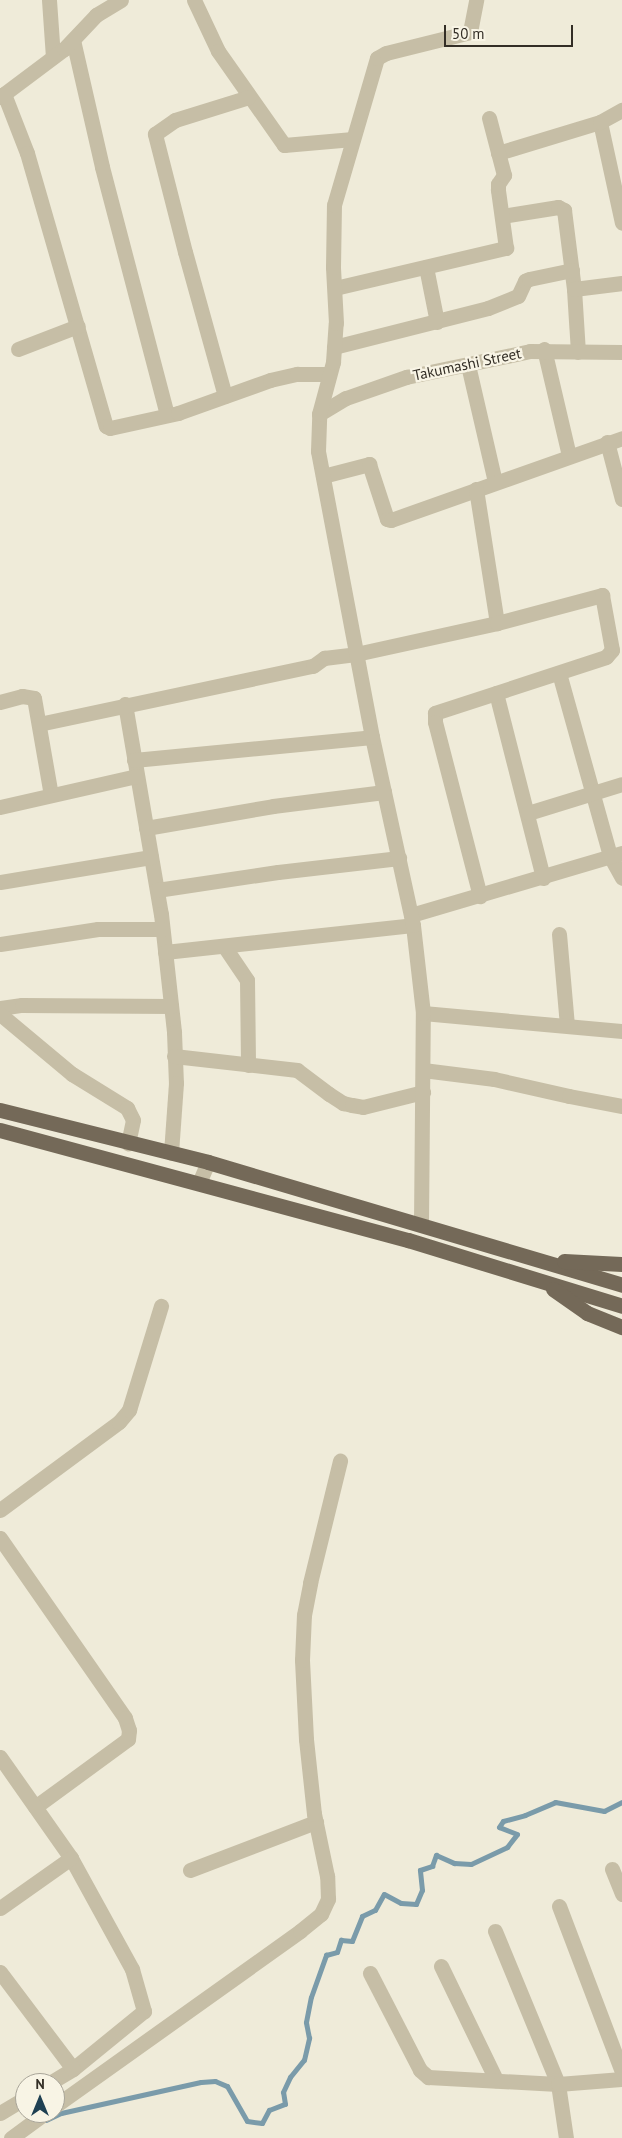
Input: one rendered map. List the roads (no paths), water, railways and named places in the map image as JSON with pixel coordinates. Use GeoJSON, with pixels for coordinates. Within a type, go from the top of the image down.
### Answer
{"type":"FeatureCollection","features":[{"type":"Feature","properties":{"kind":"main road"},"geometry":{"type":"LineString","coordinates":[[0,1110],[208,1162],[622,1285]]}},
{"type":"Feature","properties":{"kind":"main road"},"geometry":{"type":"LineString","coordinates":[[0,1130],[408,1240],[622,1306]]}},
{"type":"Feature","properties":{"kind":"main road"},"geometry":{"type":"LineString","coordinates":[[545,1261],[622,1264]]}},
{"type":"Feature","properties":{"kind":"main road"},"geometry":{"type":"LineString","coordinates":[[542,1281],[587,1313],[622,1327]]}},
{"type":"Feature","properties":{"kind":"street"},"geometry":{"type":"LineString","coordinates":[[50,0],[54,57]]}},
{"type":"Feature","properties":{"kind":"street"},"geometry":{"type":"LineString","coordinates":[[120,0],[97,8],[73,40],[54,57],[2,96],[27,153],[106,426],[110,428],[167,415],[297,374],[329,374]]}},
{"type":"Feature","properties":{"kind":"street"},"geometry":{"type":"LineString","coordinates":[[194,0],[218,51],[284,145],[353,139]]}},
{"type":"Feature","properties":{"kind":"street"},"geometry":{"type":"LineString","coordinates":[[421,1224],[423,1013],[412,920],[372,737],[318,451],[319,414],[329,374],[336,323],[333,267],[334,206],[380,55],[470,32],[476,0]]}},
{"type":"Feature","properties":{"kind":"street"},"geometry":{"type":"LineString","coordinates":[[73,40],[102,167],[167,415]]}},
{"type":"Feature","properties":{"kind":"street"},"geometry":{"type":"LineString","coordinates":[[225,396],[184,252],[155,134],[175,120],[249,96]]}},
{"type":"Feature","properties":{"kind":"street"},"geometry":{"type":"LineString","coordinates":[[498,153],[600,122],[622,110]]}},
{"type":"Feature","properties":{"kind":"street"},"geometry":{"type":"LineString","coordinates":[[335,288],[506,248],[498,184],[504,175],[489,118]]}},
{"type":"Feature","properties":{"kind":"street"},"geometry":{"type":"LineString","coordinates":[[600,122],[622,223]]}},
{"type":"Feature","properties":{"kind":"street"},"geometry":{"type":"LineString","coordinates":[[502,216],[562,208],[568,232],[578,352]]}},
{"type":"Feature","properties":{"kind":"street"},"geometry":{"type":"LineString","coordinates":[[426,267],[437,322]]}},
{"type":"Feature","properties":{"kind":"street"},"geometry":{"type":"LineString","coordinates":[[334,347],[488,308],[518,296],[525,281],[528,279],[572,270]]}},
{"type":"Feature","properties":{"kind":"street"},"geometry":{"type":"LineString","coordinates":[[574,289],[622,283]]}},
{"type":"Feature","properties":{"kind":"street"},"geometry":{"type":"LineString","coordinates":[[18,349],[78,326]]}},
{"type":"Feature","properties":{"kind":"street"},"geometry":{"type":"LineString","coordinates":[[544,349],[569,456]]}},
{"type":"Feature","properties":{"kind":"street","name":"Takumashi Street"},"geometry":{"type":"LineString","coordinates":[[319,414],[346,398],[406,377],[544,349],[578,352],[622,352]]}},
{"type":"Feature","properties":{"kind":"street"},"geometry":{"type":"LineString","coordinates":[[468,365],[495,482]]}},
{"type":"Feature","properties":{"kind":"street"},"geometry":{"type":"LineString","coordinates":[[324,476],[369,464],[387,519],[391,520],[622,438]]}},
{"type":"Feature","properties":{"kind":"street"},"geometry":{"type":"LineString","coordinates":[[607,442],[622,499]]}},
{"type":"Feature","properties":{"kind":"street"},"geometry":{"type":"LineString","coordinates":[[476,489],[497,623]]}},
{"type":"Feature","properties":{"kind":"street"},"geometry":{"type":"LineString","coordinates":[[39,724],[125,704],[306,668],[324,658],[356,654],[497,623],[602,596],[612,650],[616,658]]}},
{"type":"Feature","properties":{"kind":"street"},"geometry":{"type":"LineString","coordinates":[[480,896],[434,717],[435,713],[606,657],[616,658]]}},
{"type":"Feature","properties":{"kind":"street"},"geometry":{"type":"LineString","coordinates":[[559,673],[593,794],[616,855],[622,878]]}},
{"type":"Feature","properties":{"kind":"street"},"geometry":{"type":"LineString","coordinates":[[496,693],[543,878]]}},
{"type":"Feature","properties":{"kind":"street"},"geometry":{"type":"LineString","coordinates":[[0,702],[22,696],[34,698],[51,795]]}},
{"type":"Feature","properties":{"kind":"street"},"geometry":{"type":"LineString","coordinates":[[125,704],[162,929],[171,1006],[176,1083],[171,1153]]}},
{"type":"Feature","properties":{"kind":"street"},"geometry":{"type":"LineString","coordinates":[[134,760],[372,737]]}},
{"type":"Feature","properties":{"kind":"street"},"geometry":{"type":"LineString","coordinates":[[0,807],[137,776]]}},
{"type":"Feature","properties":{"kind":"street"},"geometry":{"type":"LineString","coordinates":[[528,813],[622,784]]}},
{"type":"Feature","properties":{"kind":"street"},"geometry":{"type":"LineString","coordinates":[[146,828],[273,806],[384,792]]}},
{"type":"Feature","properties":{"kind":"street"},"geometry":{"type":"LineString","coordinates":[[165,952],[224,946],[412,920],[480,896],[616,855]]}},
{"type":"Feature","properties":{"kind":"street"},"geometry":{"type":"LineString","coordinates":[[0,882],[151,858]]}},
{"type":"Feature","properties":{"kind":"street"},"geometry":{"type":"LineString","coordinates":[[156,890],[278,872],[398,858]]}},
{"type":"Feature","properties":{"kind":"street"},"geometry":{"type":"LineString","coordinates":[[0,944],[98,930],[162,929]]}},
{"type":"Feature","properties":{"kind":"street"},"geometry":{"type":"LineString","coordinates":[[559,934],[568,1025]]}},
{"type":"Feature","properties":{"kind":"street"},"geometry":{"type":"LineString","coordinates":[[224,946],[247,980],[248,1065]]}},
{"type":"Feature","properties":{"kind":"street"},"geometry":{"type":"LineString","coordinates":[[0,1008],[22,1005],[171,1006]]}},
{"type":"Feature","properties":{"kind":"street"},"geometry":{"type":"LineString","coordinates":[[423,1013],[622,1031]]}},
{"type":"Feature","properties":{"kind":"street"},"geometry":{"type":"LineString","coordinates":[[0,1014],[72,1074],[127,1108],[133,1120],[128,1142]]}},
{"type":"Feature","properties":{"kind":"street"},"geometry":{"type":"LineString","coordinates":[[174,1056],[297,1070],[343,1103],[363,1107],[423,1092]]}},
{"type":"Feature","properties":{"kind":"street"},"geometry":{"type":"LineString","coordinates":[[423,1070],[494,1079],[622,1106]]}},
{"type":"Feature","properties":{"kind":"street"},"geometry":{"type":"LineString","coordinates":[[199,1184],[208,1162]]}},
{"type":"Feature","properties":{"kind":"street"},"geometry":{"type":"LineString","coordinates":[[0,1510],[119,1422],[129,1410],[161,1306]]}},
{"type":"Feature","properties":{"kind":"street"},"geometry":{"type":"LineString","coordinates":[[65,2099],[300,1931],[321,1914],[328,1899],[329,1888],[316,1822],[306,1739],[302,1660],[304,1615],[310,1583],[340,1461]]}},
{"type":"Feature","properties":{"kind":"street"},"geometry":{"type":"LineString","coordinates":[[0,1538],[125,1718],[129,1730],[128,1739],[35,1807]]}},
{"type":"Feature","properties":{"kind":"street"},"geometry":{"type":"LineString","coordinates":[[0,1757],[71,1858],[132,1970],[144,2011],[65,2074]]}},
{"type":"Feature","properties":{"kind":"street"},"geometry":{"type":"LineString","coordinates":[[190,1870],[316,1822]]}},
{"type":"Feature","properties":{"kind":"street"},"geometry":{"type":"LineString","coordinates":[[0,1908],[71,1858]]}},
{"type":"Feature","properties":{"kind":"street"},"geometry":{"type":"LineString","coordinates":[[612,1869],[622,1894]]}},
{"type":"Feature","properties":{"kind":"street"},"geometry":{"type":"LineString","coordinates":[[559,1906],[622,2072]]}},
{"type":"Feature","properties":{"kind":"street"},"geometry":{"type":"LineString","coordinates":[[495,1931],[558,2084],[566,2138]]}},
{"type":"Feature","properties":{"kind":"street"},"geometry":{"type":"LineString","coordinates":[[441,1966],[496,2080]]}},
{"type":"Feature","properties":{"kind":"street"},"geometry":{"type":"LineString","coordinates":[[0,1972],[73,2069]]}},
{"type":"Feature","properties":{"kind":"street"},"geometry":{"type":"LineString","coordinates":[[370,1973],[422,2074],[428,2077],[558,2084],[622,2079]]}},
{"type":"Feature","properties":{"kind":"street"},"geometry":{"type":"LineString","coordinates":[[0,2112],[15,2104]]}},
{"type":"Feature","properties":{"kind":"street"},"geometry":{"type":"LineString","coordinates":[[11,2138],[31,2123]]}},
{"type":"Feature","properties":{"kind":"waterway"},"geometry":{"type":"LineString","coordinates":[[65,2112],[201,2082],[215,2081],[227,2086],[247,2121],[262,2123],[269,2110],[285,2104],[283,2092],[290,2077],[304,2060],[309,2038],[306,2022],[311,1997],[326,1955],[337,1952],[341,1940],[352,1941],[362,1916],[375,1910],[384,1894],[401,1903],[416,1904],[422,1890],[420,1870],[432,1866],[436,1855],[454,1863],[471,1864],[507,1847],[517,1834],[499,1827],[503,1821],[525,1815],[555,1802],[604,1811],[622,1802]]}}]}
